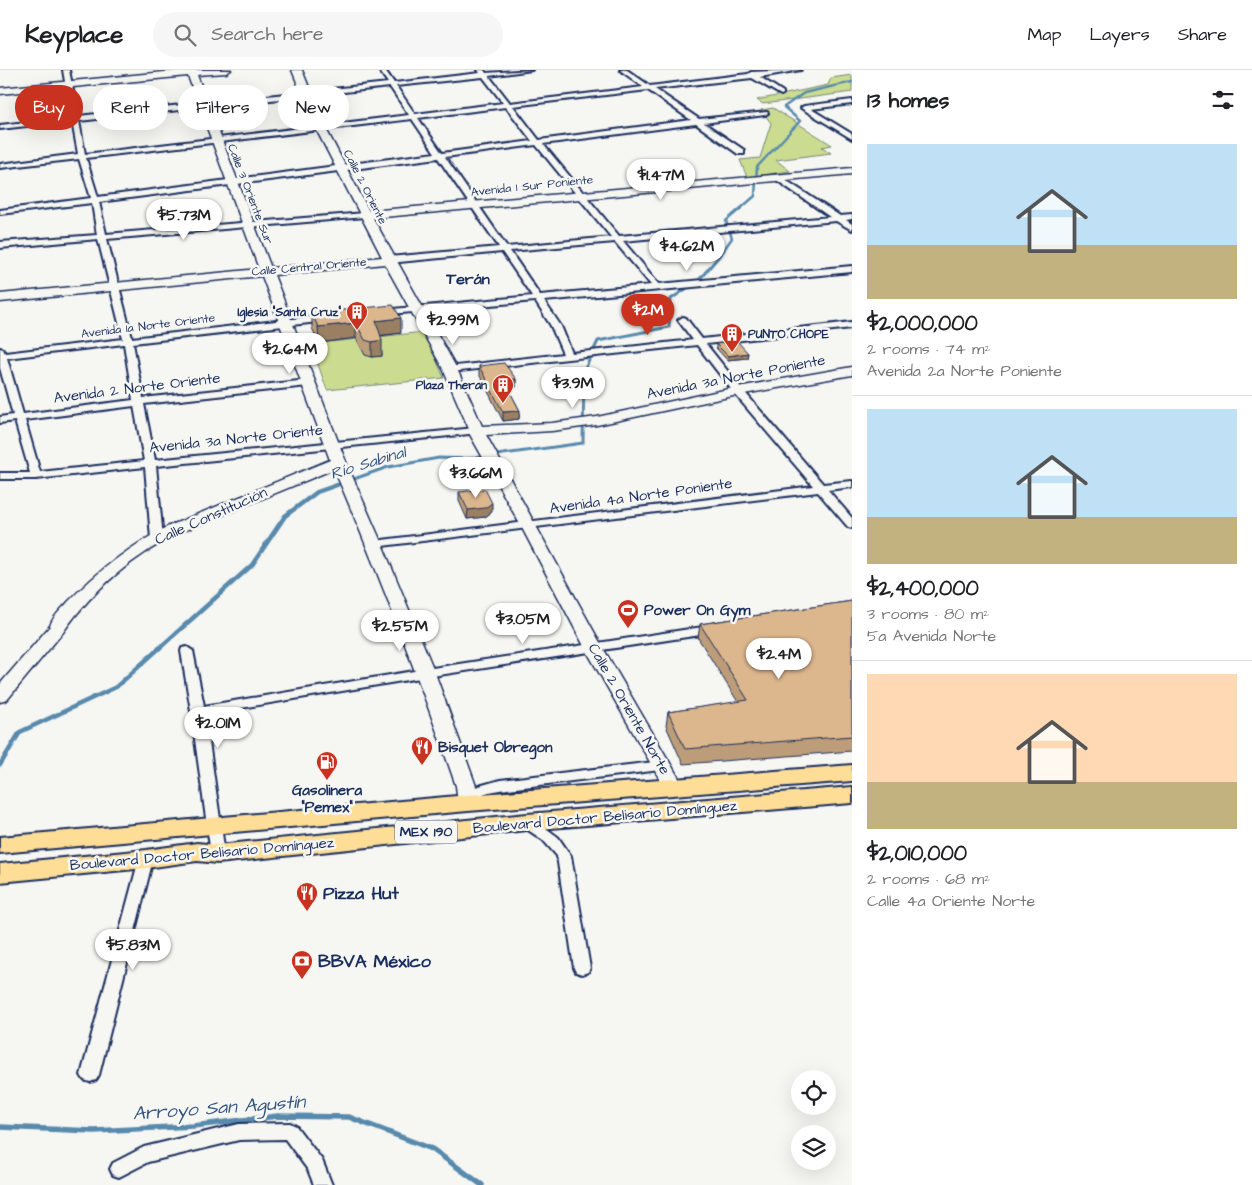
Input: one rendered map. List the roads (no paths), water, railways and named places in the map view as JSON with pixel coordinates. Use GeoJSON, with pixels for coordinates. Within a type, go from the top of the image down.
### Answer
{"type":"FeatureCollection","features":[{"type":"Feature","properties":{"kind":"main road"},"geometry":{"type":"LineString","coordinates":[[69,85],[226,70]]}},
{"type":"Feature","properties":{"kind":"main road","name":"Calle 2 Oriente"},"geometry":{"type":"LineString","coordinates":[[297,70],[304,85]]}},
{"type":"Feature","properties":{"kind":"main road","name":"Calle 3 Oriente Sur"},"geometry":{"type":"LineString","coordinates":[[190,72],[196,85]]}},
{"type":"Feature","properties":{"kind":"main road"},"geometry":{"type":"LineString","coordinates":[[0,91],[15,90]]}},
{"type":"Feature","properties":{"kind":"main road","name":"Calle 3 Oriente Sur"},"geometry":{"type":"LineString","coordinates":[[213,130],[233,181],[247,224],[287,322],[332,444],[337,466],[354,496],[426,673],[466,786],[468,803]]}},
{"type":"Feature","properties":{"kind":"main road","name":"Calle 2 Oriente"},"geometry":{"type":"LineString","coordinates":[[322,130],[389,260]]}},
{"type":"Feature","properties":{"kind":"main road","name":"Avenida 1 Sur Poniente"},"geometry":{"type":"LineString","coordinates":[[365,214],[473,206],[581,194],[852,171]]}},
{"type":"Feature","properties":{"kind":"main road","name":"Calle Central Oriente"},"geometry":{"type":"LineString","coordinates":[[0,298],[389,260]]}},
{"type":"Feature","properties":{"kind":"main road","name":"Calle 2 Oriente Norte"},"geometry":{"type":"LineString","coordinates":[[389,260],[450,369],[475,431],[489,458],[594,648],[674,787]]}},
{"type":"Feature","properties":{"kind":"main road","name":"Avenida 3a Norte Poniente"},"geometry":{"type":"LineString","coordinates":[[475,431],[552,427],[597,421],[738,391],[852,371]]}},
{"type":"Feature","properties":{"kind":"main road","name":"Calle Constitución"},"geometry":{"type":"LineString","coordinates":[[0,696],[58,627],[60,622],[91,588],[122,561],[157,538],[175,529],[337,466]]}},
{"type":"Feature","properties":{"kind":"main road","name":"Boulevard Doctor Belisario Domínguez"},"geometry":{"type":"LineString","coordinates":[[0,845],[468,803],[852,774]]}},
{"type":"Feature","properties":{"kind":"main road","name":"Boulevard Doctor Belisario Domínguez"},"geometry":{"type":"LineString","coordinates":[[0,873],[146,859],[197,852],[218,854],[527,822],[852,795]]}},
{"type":"Feature","properties":{"kind":"main road"},"geometry":{"type":"LineString","coordinates":[[422,832],[468,803],[527,822]]}},
{"type":"Feature","properties":{"kind":"street"},"geometry":{"type":"LineString","coordinates":[[66,70],[69,85]]}},
{"type":"Feature","properties":{"kind":"street"},"geometry":{"type":"LineString","coordinates":[[382,70],[473,206],[537,297],[572,355]]}},
{"type":"Feature","properties":{"kind":"street"},"geometry":{"type":"LineString","coordinates":[[349,90],[483,72],[529,70]]}},
{"type":"Feature","properties":{"kind":"street"},"geometry":{"type":"LineString","coordinates":[[623,70],[742,152]]}},
{"type":"Feature","properties":{"kind":"street"},"geometry":{"type":"LineString","coordinates":[[744,70],[780,93]]}},
{"type":"Feature","properties":{"kind":"street"},"geometry":{"type":"LineString","coordinates":[[349,124],[798,70]]}},
{"type":"Feature","properties":{"kind":"street"},"geometry":{"type":"LineString","coordinates":[[483,72],[537,142],[657,287]]}},
{"type":"Feature","properties":{"kind":"street"},"geometry":{"type":"LineString","coordinates":[[852,102],[804,108],[852,137]]}},
{"type":"Feature","properties":{"kind":"street"},"geometry":{"type":"LineString","coordinates":[[83,118],[178,108]]}},
{"type":"Feature","properties":{"kind":"street"},"geometry":{"type":"LineString","coordinates":[[0,212],[765,113]]}},
{"type":"Feature","properties":{"kind":"street"},"geometry":{"type":"LineString","coordinates":[[0,127],[15,125]]}},
{"type":"Feature","properties":{"kind":"street"},"geometry":{"type":"LineString","coordinates":[[77,130],[128,341],[150,464],[157,538]]}},
{"type":"Feature","properties":{"kind":"street"},"geometry":{"type":"LineString","coordinates":[[0,166],[296,130]]}},
{"type":"Feature","properties":{"kind":"street"},"geometry":{"type":"LineString","coordinates":[[772,178],[839,218],[852,228]]}},
{"type":"Feature","properties":{"kind":"street"},"geometry":{"type":"LineString","coordinates":[[0,245],[365,214]]}},
{"type":"Feature","properties":{"kind":"street","name":"Calle Central Oriente"},"geometry":{"type":"LineString","coordinates":[[389,260],[852,217]]}},
{"type":"Feature","properties":{"kind":"street"},"geometry":{"type":"LineString","coordinates":[[371,314],[852,269]]}},
{"type":"Feature","properties":{"kind":"street","name":"Avenida 1a Norte Oriente"},"geometry":{"type":"LineString","coordinates":[[1,354],[334,318]]}},
{"type":"Feature","properties":{"kind":"street"},"geometry":{"type":"LineString","coordinates":[[683,320],[738,391],[852,525]]}},
{"type":"Feature","properties":{"kind":"street"},"geometry":{"type":"LineString","coordinates":[[450,369],[852,326]]}},
{"type":"Feature","properties":{"kind":"street"},"geometry":{"type":"LineString","coordinates":[[1,354],[36,476]]}},
{"type":"Feature","properties":{"kind":"street","name":"Avenida 2 Norte Oriente"},"geometry":{"type":"LineString","coordinates":[[0,420],[308,383]]}},
{"type":"Feature","properties":{"kind":"street","name":"Avenida 3a Norte Oriente"},"geometry":{"type":"LineString","coordinates":[[0,476],[36,476],[332,444],[475,431]]}},
{"type":"Feature","properties":{"kind":"street","name":"Avenida 4a Norte Poniente"},"geometry":{"type":"LineString","coordinates":[[374,544],[852,484]]}},
{"type":"Feature","properties":{"kind":"street"},"geometry":{"type":"LineString","coordinates":[[198,711],[426,673],[728,628]]}},
{"type":"Feature","properties":{"kind":"street"},"geometry":{"type":"LineString","coordinates":[[187,650],[198,711],[218,854]]}},
{"type":"Feature","properties":{"kind":"street"},"geometry":{"type":"LineString","coordinates":[[468,803],[478,791],[500,785],[663,766]]}},
{"type":"Feature","properties":{"kind":"street"},"geometry":{"type":"LineString","coordinates":[[527,822],[552,838],[564,856],[582,968]]}},
{"type":"Feature","properties":{"kind":"street"},"geometry":{"type":"LineString","coordinates":[[90,1075],[146,859]]}},
{"type":"Feature","properties":{"kind":"street"},"geometry":{"type":"LineString","coordinates":[[120,1169],[144,1155],[239,1132],[290,1131],[316,1166],[323,1185]]}},
{"type":"Feature","properties":{"kind":"waterway","name":"Río Sabinal"},"geometry":{"type":"LineString","coordinates":[[723,251],[732,238],[726,221],[755,196],[757,167],[800,121],[784,107],[804,93],[852,82]]}},
{"type":"Feature","properties":{"kind":"waterway","name":"Río Sabinal"},"geometry":{"type":"LineString","coordinates":[[334,486],[388,467],[439,458],[467,459],[583,443],[584,371],[598,341],[669,327],[671,299],[699,280],[724,250]]}},
{"type":"Feature","properties":{"kind":"waterway","name":"Río Sabinal"},"geometry":{"type":"LineString","coordinates":[[0,765],[20,732],[116,687],[252,565],[285,516],[317,492],[337,485]]}},
{"type":"Feature","properties":{"kind":"waterway","name":"Arroyo San Agustín"},"geometry":{"type":"LineString","coordinates":[[0,1127],[94,1131],[193,1126],[278,1116],[349,1117],[432,1149],[482,1185]]}},
{"type":"Feature","properties":{"kind":"place","name":"Iglesia \"Santa Cruz\""},"geometry":{"type":"Point","coordinates":[357,331]}},
{"type":"Feature","properties":{"kind":"place","name":"PUNTO CHOPE"},"geometry":{"type":"Point","coordinates":[732,353]}},
{"type":"Feature","properties":{"kind":"place","name":"Plaza Theran"},"geometry":{"type":"Point","coordinates":[503,404]}},
{"type":"Feature","properties":{"kind":"place","name":"Power On Gym"},"geometry":{"type":"Point","coordinates":[628,629]}},
{"type":"Feature","properties":{"kind":"place","name":"Bisquet Obregon"},"geometry":{"type":"Point","coordinates":[422,766]}},
{"type":"Feature","properties":{"kind":"place","name":"Gasolinera \"Pemex\""},"geometry":{"type":"Point","coordinates":[327,781]}},
{"type":"Feature","properties":{"kind":"place","name":"Pizza Hut"},"geometry":{"type":"Point","coordinates":[307,912]}},
{"type":"Feature","properties":{"kind":"place","name":"BBVA México"},"geometry":{"type":"Point","coordinates":[302,980]}},
{"type":"Feature","properties":{"kind":"district","name":"Terán"},"geometry":{"type":"Point","coordinates":[468,279]}}]}
